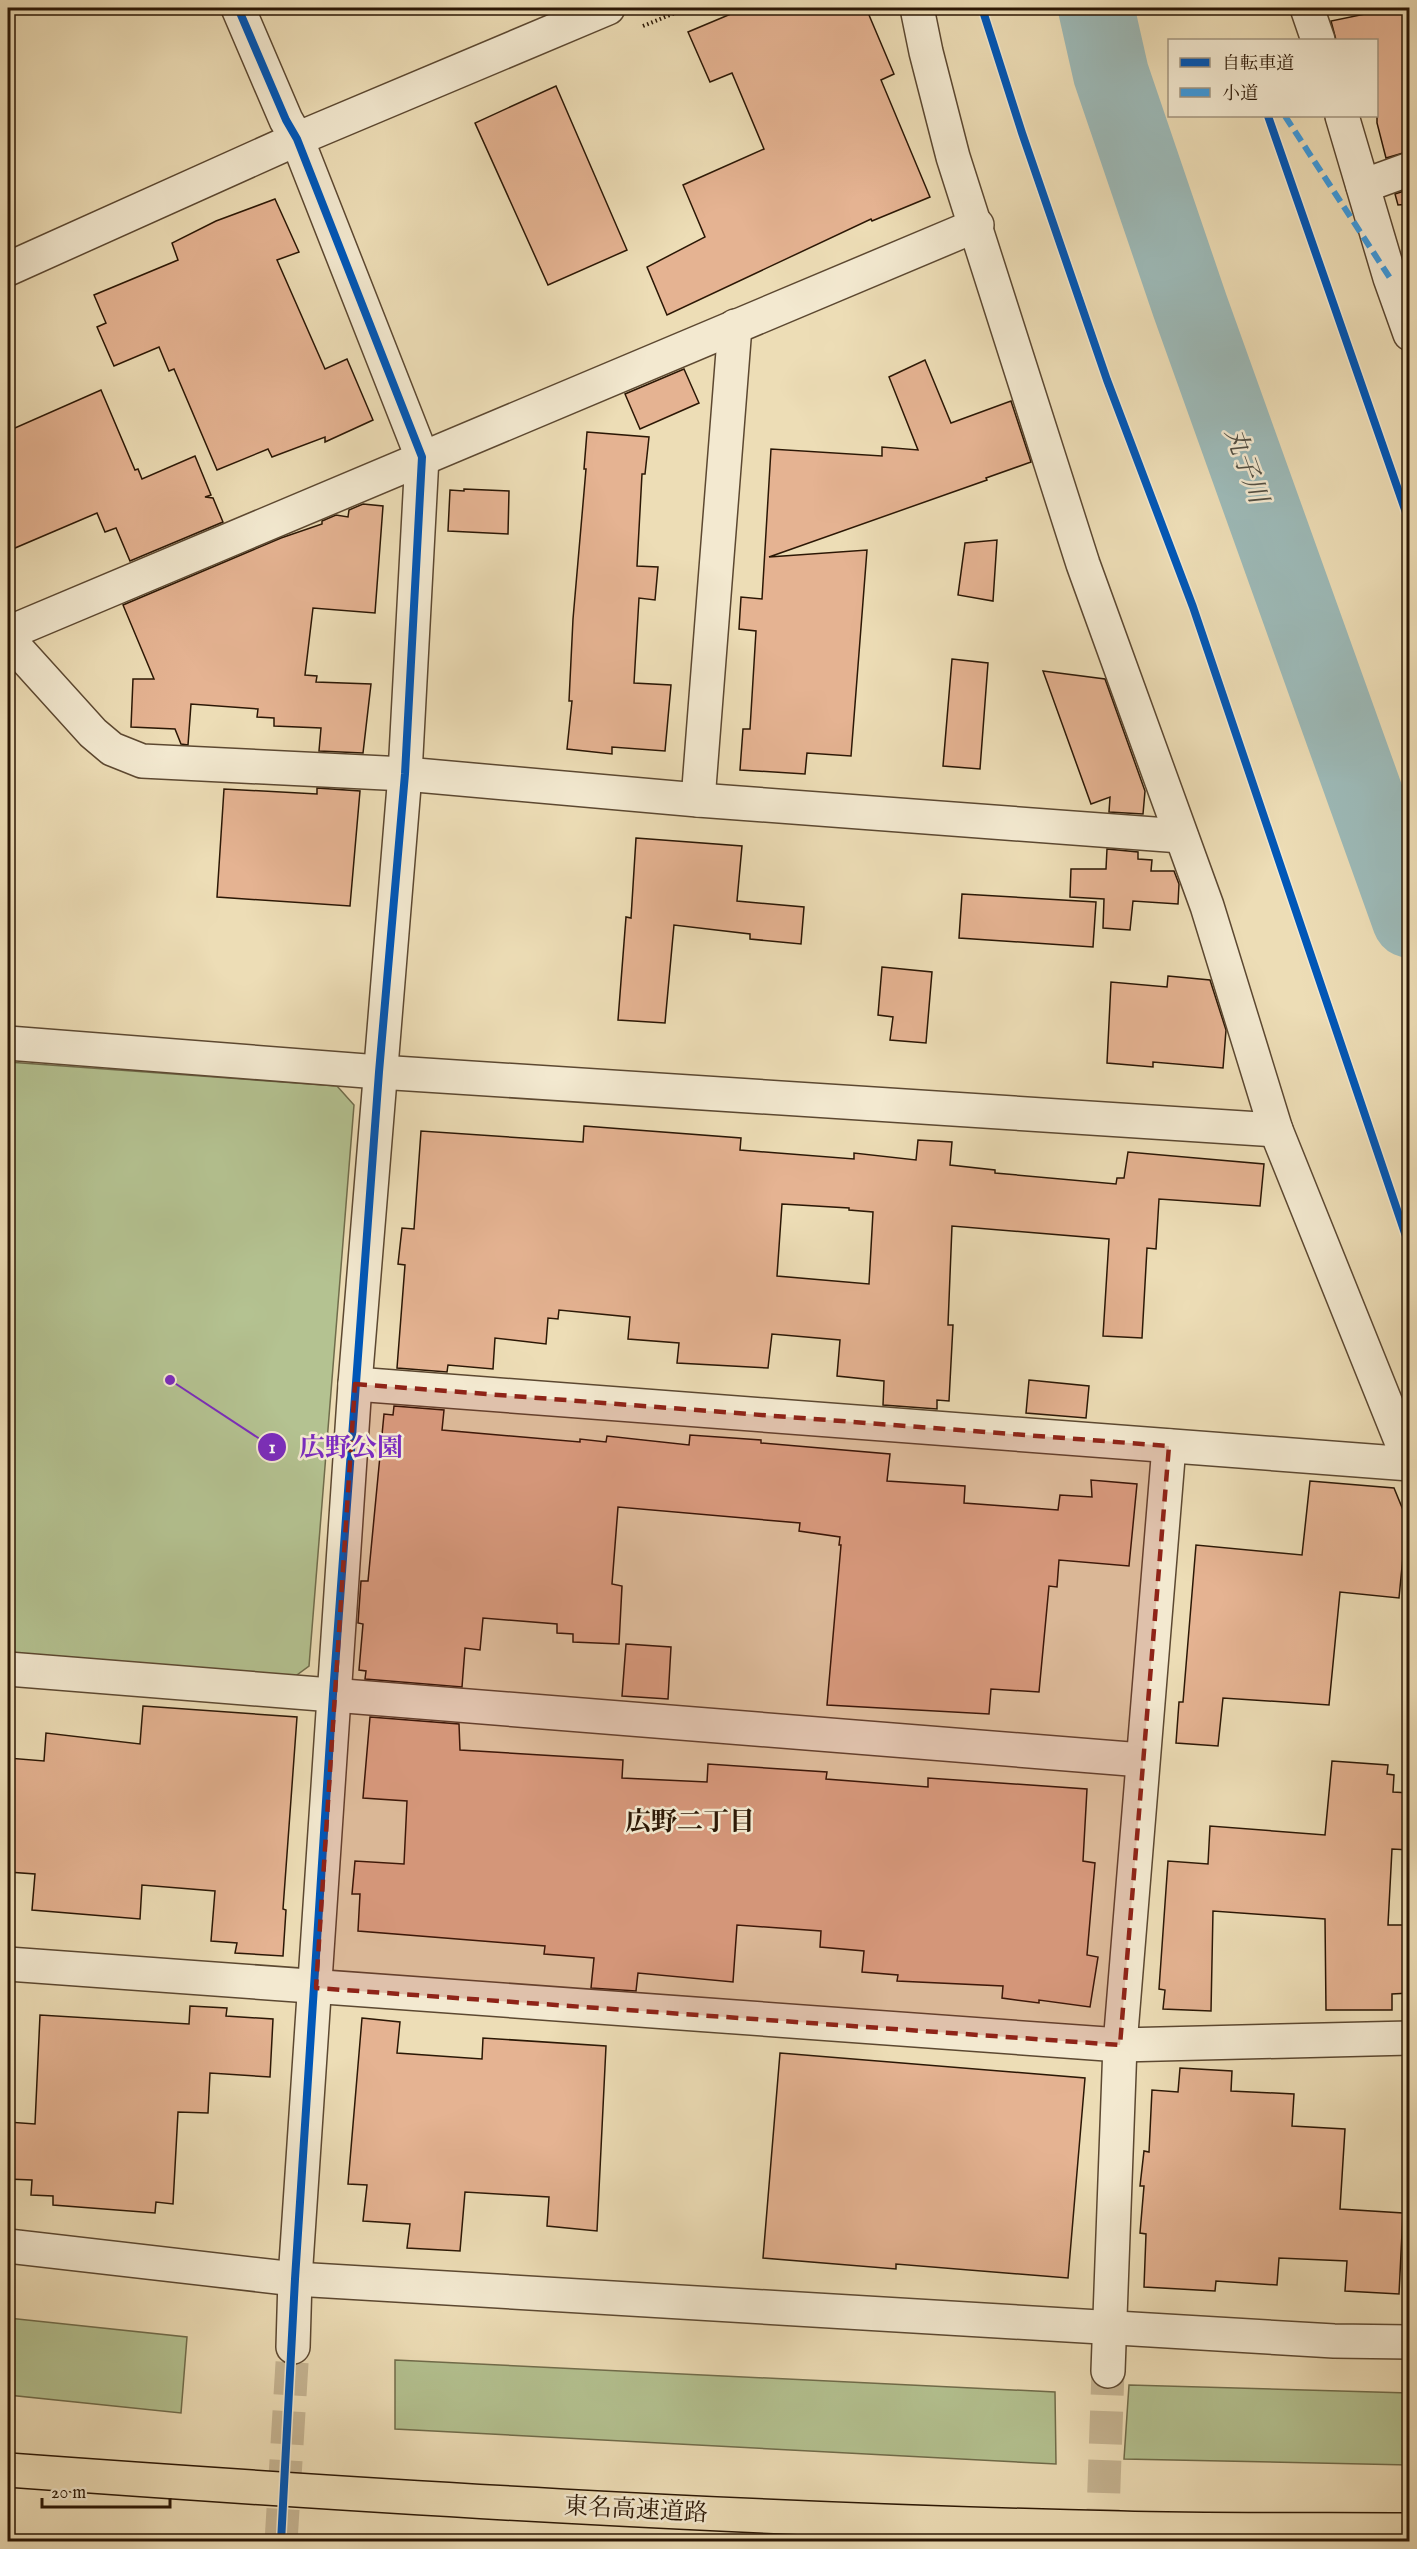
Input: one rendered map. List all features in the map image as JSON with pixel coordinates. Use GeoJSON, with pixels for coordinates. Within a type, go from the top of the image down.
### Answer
{"type":"FeatureCollection","features":[{"type":"Feature","properties":{"kind":"highway","name":"東名高速道路"},"geometry":{"type":"LineString","coordinates":[[8,2470],[214,2485],[699,2513],[1122,2529],[1410,2530]]}},
{"type":"Feature","properties":{"kind":"street"},"geometry":{"type":"LineString","coordinates":[[238,8],[286,120],[297,139],[422,458],[405,774],[379,1072],[333,1694],[316,1988],[295,2279],[293,2347]]}},
{"type":"Feature","properties":{"kind":"street"},"geometry":{"type":"LineString","coordinates":[[8,268],[297,139],[608,8]]}},
{"type":"Feature","properties":{"kind":"street"},"geometry":{"type":"LineString","coordinates":[[355,1384],[1410,1463],[1276,1130],[1207,906],[1083,564],[953,157],[917,8]]}},
{"type":"Feature","properties":{"kind":"street"},"geometry":{"type":"LineString","coordinates":[[1307,8],[1318,39]]}},
{"type":"Feature","properties":{"kind":"street"},"geometry":{"type":"LineString","coordinates":[[1342,117],[1390,278],[1410,334]]}},
{"type":"Feature","properties":{"kind":"street"},"geometry":{"type":"LineString","coordinates":[[1364,186],[1410,169]]}},
{"type":"Feature","properties":{"kind":"street"},"geometry":{"type":"LineString","coordinates":[[8,633],[976,225]]}},
{"type":"Feature","properties":{"kind":"street"},"geometry":{"type":"LineString","coordinates":[[698,800],[735,326]]}},
{"type":"Feature","properties":{"kind":"street"},"geometry":{"type":"LineString","coordinates":[[8,639],[93,733],[112,749],[142,761],[405,774],[698,800],[1181,836]]}},
{"type":"Feature","properties":{"kind":"street"},"geometry":{"type":"LineString","coordinates":[[8,1043],[379,1072],[1276,1130]]}},
{"type":"Feature","properties":{"kind":"street"},"geometry":{"type":"LineString","coordinates":[[1108,2371],[1120,2046],[1169,1446]]}},
{"type":"Feature","properties":{"kind":"street"},"geometry":{"type":"LineString","coordinates":[[8,1669],[1142,1760]]}},
{"type":"Feature","properties":{"kind":"street"},"geometry":{"type":"LineString","coordinates":[[8,1964],[1120,2046],[1410,2038]]}},
{"type":"Feature","properties":{"kind":"street"},"geometry":{"type":"LineString","coordinates":[[8,2246],[295,2279],[1334,2341],[1410,2342]]}},
{"type":"Feature","properties":{"kind":"highlighted area"},"geometry":{"type":"Polygon","coordinates":[[[355,1384],[1169,1446],[1120,2045],[316,1988],[355,1384]]]}},
{"type":"Feature","properties":{"kind":"green space"},"geometry":{"type":"Polygon","coordinates":[[[8,1062],[337,1086],[354,1105],[309,1666],[290,1680],[8,1656],[8,1062]]]}},
{"type":"Feature","properties":{"kind":"green space"},"geometry":{"type":"Polygon","coordinates":[[[8,2318],[187,2337],[181,2413],[8,2395],[8,2318]]]}},
{"type":"Feature","properties":{"kind":"green space"},"geometry":{"type":"Polygon","coordinates":[[[395,2360],[1055,2392],[1056,2464],[395,2429],[395,2360]]]}},
{"type":"Feature","properties":{"kind":"green space"},"geometry":{"type":"Polygon","coordinates":[[[1129,2385],[1409,2393],[1409,2465],[1124,2459],[1129,2385]]]}},
{"type":"Feature","properties":{"kind":"building"},"geometry":{"type":"Polygon","coordinates":[[[745,8],[866,8],[894,74],[881,80],[930,197],[872,221],[871,219],[667,315],[647,267],[705,237],[683,185],[764,149],[732,73],[710,82],[688,32],[745,8]]]}},
{"type":"Feature","properties":{"kind":"building"},"geometry":{"type":"Polygon","coordinates":[[[1394,8],[1410,8],[1410,151],[1386,158],[1377,123],[1378,39],[1336,39],[1331,21],[1394,8]]]}},
{"type":"Feature","properties":{"kind":"building"},"geometry":{"type":"Polygon","coordinates":[[[556,86],[627,250],[548,285],[475,123],[556,86]]]}},
{"type":"Feature","properties":{"kind":"building"},"geometry":{"type":"Polygon","coordinates":[[[1410,189],[1410,204],[1398,205],[1395,194],[1410,189]]]}},
{"type":"Feature","properties":{"kind":"building"},"geometry":{"type":"Polygon","coordinates":[[[275,199],[299,252],[277,260],[325,369],[347,359],[373,420],[325,442],[325,437],[272,457],[268,449],[217,470],[174,369],[169,371],[159,347],[114,366],[97,327],[106,323],[94,295],[178,260],[172,243],[216,221],[275,199]]]}},
{"type":"Feature","properties":{"kind":"building"},"geometry":{"type":"Polygon","coordinates":[[[925,360],[951,423],[1011,401],[1031,462],[986,478],[987,480],[769,557],[867,550],[851,756],[807,753],[805,774],[740,770],[743,729],[750,729],[756,631],[739,629],[741,597],[762,599],[771,449],[882,456],[882,447],[918,450],[889,377],[925,360]]]}},
{"type":"Feature","properties":{"kind":"building"},"geometry":{"type":"Polygon","coordinates":[[[684,369],[699,403],[640,429],[625,394],[684,369]]]}},
{"type":"Feature","properties":{"kind":"building"},"geometry":{"type":"Polygon","coordinates":[[[101,390],[135,470],[138,469],[142,479],[195,456],[211,495],[205,497],[213,498],[223,522],[130,561],[116,528],[105,532],[97,513],[8,551],[8,431],[101,390]]]}},
{"type":"Feature","properties":{"kind":"building"},"geometry":{"type":"Polygon","coordinates":[[[587,432],[649,437],[645,474],[642,474],[637,566],[658,567],[655,600],[639,598],[634,683],[671,685],[665,751],[612,747],[612,754],[567,749],[572,701],[569,701],[573,619],[587,432]]]}},
{"type":"Feature","properties":{"kind":"building"},"geometry":{"type":"Polygon","coordinates":[[[464,489],[509,491],[508,534],[448,531],[450,490],[464,491],[464,489]]]}},
{"type":"Feature","properties":{"kind":"building"},"geometry":{"type":"Polygon","coordinates":[[[363,504],[383,506],[375,613],[313,608],[305,675],[317,676],[316,682],[371,684],[363,753],[319,751],[321,728],[274,726],[274,718],[257,717],[258,709],[191,704],[188,745],[181,744],[175,729],[131,727],[133,679],[154,679],[123,605],[281,538],[322,524],[322,521],[336,515],[348,517],[349,510],[363,504]]]}},
{"type":"Feature","properties":{"kind":"building"},"geometry":{"type":"Polygon","coordinates":[[[997,540],[993,601],[958,595],[965,543],[997,540]]]}},
{"type":"Feature","properties":{"kind":"building"},"geometry":{"type":"Polygon","coordinates":[[[952,659],[988,663],[980,769],[943,766],[952,659]]]}},
{"type":"Feature","properties":{"kind":"building"},"geometry":{"type":"Polygon","coordinates":[[[1043,671],[1105,679],[1145,791],[1143,814],[1109,812],[1110,797],[1091,804],[1043,671]]]}},
{"type":"Feature","properties":{"kind":"building"},"geometry":{"type":"Polygon","coordinates":[[[317,788],[360,791],[350,906],[217,897],[224,789],[317,794],[317,788]]]}},
{"type":"Feature","properties":{"kind":"building"},"geometry":{"type":"Polygon","coordinates":[[[636,838],[742,846],[737,901],[804,907],[801,944],[750,939],[750,934],[674,925],[665,1023],[618,1020],[626,917],[631,918],[636,838]]]}},
{"type":"Feature","properties":{"kind":"building"},"geometry":{"type":"Polygon","coordinates":[[[1107,849],[1138,852],[1138,859],[1152,860],[1151,871],[1174,871],[1179,884],[1178,904],[1133,901],[1130,930],[1103,928],[1104,899],[1070,897],[1071,869],[1106,869],[1107,849]]]}},
{"type":"Feature","properties":{"kind":"building"},"geometry":{"type":"Polygon","coordinates":[[[962,894],[1096,902],[1093,947],[959,938],[962,894]]]}},
{"type":"Feature","properties":{"kind":"building"},"geometry":{"type":"Polygon","coordinates":[[[882,967],[932,972],[926,1043],[890,1040],[893,1017],[878,1015],[882,967]]]}},
{"type":"Feature","properties":{"kind":"building"},"geometry":{"type":"Polygon","coordinates":[[[1168,976],[1210,980],[1226,1030],[1223,1068],[1153,1062],[1153,1067],[1107,1063],[1111,982],[1167,987],[1168,976]]]}},
{"type":"Feature","properties":{"kind":"building"},"geometry":{"type":"Polygon","coordinates":[[[584,1126],[741,1138],[740,1150],[854,1159],[854,1153],[916,1160],[918,1140],[952,1142],[950,1165],[995,1170],[995,1173],[1116,1184],[1117,1178],[1124,1178],[1128,1152],[1264,1164],[1260,1206],[1159,1199],[1156,1249],[1147,1248],[1142,1338],[1103,1336],[1109,1239],[952,1226],[948,1325],[953,1325],[949,1401],[937,1400],[937,1409],[883,1405],[884,1381],[837,1376],[840,1340],[772,1334],[768,1368],[677,1363],[679,1343],[628,1339],[630,1317],[559,1310],[558,1319],[548,1318],[546,1344],[495,1338],[493,1369],[448,1365],[447,1372],[397,1368],[405,1265],[398,1264],[402,1228],[414,1229],[421,1131],[583,1142],[584,1126]],[[782,1204],[777,1276],[869,1284],[873,1212],[849,1210],[849,1208],[782,1204]]]}},
{"type":"Feature","properties":{"kind":"building"},"geometry":{"type":"Polygon","coordinates":[[[1029,1380],[1089,1386],[1086,1418],[1026,1413],[1029,1380]]]}},
{"type":"Feature","properties":{"kind":"building"},"geometry":{"type":"Polygon","coordinates":[[[394,1406],[444,1410],[442,1430],[580,1442],[580,1439],[606,1442],[607,1436],[689,1445],[690,1435],[890,1454],[887,1481],[965,1486],[964,1503],[1058,1510],[1060,1495],[1092,1497],[1091,1480],[1137,1484],[1129,1566],[1059,1560],[1057,1587],[1049,1586],[1039,1692],[991,1689],[989,1714],[827,1705],[840,1537],[799,1531],[800,1523],[618,1507],[612,1584],[622,1586],[619,1644],[573,1642],[573,1634],[557,1633],[557,1624],[483,1618],[480,1650],[465,1648],[462,1687],[365,1679],[366,1671],[359,1670],[363,1624],[358,1623],[361,1581],[368,1581],[384,1414],[393,1415],[394,1406]]]}},
{"type":"Feature","properties":{"kind":"building"},"geometry":{"type":"Polygon","coordinates":[[[1310,1481],[1394,1488],[1410,1527],[1410,1547],[1404,1546],[1399,1598],[1340,1592],[1329,1705],[1223,1698],[1218,1746],[1176,1743],[1179,1702],[1183,1702],[1196,1545],[1302,1555],[1310,1481]]]}},
{"type":"Feature","properties":{"kind":"building"},"geometry":{"type":"Polygon","coordinates":[[[626,1644],[671,1647],[668,1699],[622,1696],[626,1644]]]}},
{"type":"Feature","properties":{"kind":"building"},"geometry":{"type":"Polygon","coordinates":[[[143,1706],[297,1717],[283,1909],[286,1910],[283,1956],[235,1953],[237,1943],[211,1941],[215,1891],[142,1885],[140,1919],[32,1910],[35,1874],[8,1872],[8,1758],[44,1761],[46,1733],[140,1744],[143,1706]]]}},
{"type":"Feature","properties":{"kind":"building"},"geometry":{"type":"Polygon","coordinates":[[[370,1717],[459,1724],[460,1750],[623,1760],[622,1778],[707,1782],[708,1764],[827,1772],[826,1779],[928,1787],[928,1778],[1087,1789],[1083,1861],[1095,1863],[1087,1955],[1098,1957],[1090,2007],[1002,1998],[1003,1986],[897,1981],[898,1975],[862,1972],[864,1951],[820,1947],[821,1931],[737,1925],[733,1982],[638,1973],[636,1991],[591,1988],[594,1958],[544,1954],[545,1946],[358,1931],[360,1894],[352,1894],[355,1861],[404,1864],[407,1801],[363,1798],[370,1717]]]}},
{"type":"Feature","properties":{"kind":"building"},"geometry":{"type":"Polygon","coordinates":[[[1332,1761],[1388,1765],[1387,1774],[1394,1775],[1393,1792],[1410,1793],[1410,1850],[1392,1849],[1388,1925],[1410,1925],[1410,1993],[1392,1994],[1392,2010],[1326,2010],[1325,1919],[1213,1911],[1211,2011],[1163,2009],[1165,1990],[1159,1989],[1168,1861],[1208,1864],[1210,1826],[1325,1835],[1332,1761]]]}},
{"type":"Feature","properties":{"kind":"building"},"geometry":{"type":"Polygon","coordinates":[[[190,2006],[227,2008],[226,2016],[273,2019],[270,2077],[210,2073],[208,2113],[178,2112],[173,2204],[156,2202],[155,2213],[53,2205],[53,2196],[31,2195],[32,2180],[8,2179],[8,2122],[35,2124],[40,2015],[189,2024],[190,2006]]]}},
{"type":"Feature","properties":{"kind":"building"},"geometry":{"type":"Polygon","coordinates":[[[362,2018],[400,2022],[397,2053],[482,2059],[483,2038],[606,2046],[597,2231],[547,2226],[549,2197],[465,2192],[460,2251],[407,2248],[410,2224],[363,2221],[367,2185],[348,2184],[362,2018]]]}},
{"type":"Feature","properties":{"kind":"building"},"geometry":{"type":"Polygon","coordinates":[[[780,2053],[1085,2078],[1068,2278],[896,2264],[896,2269],[763,2258],[780,2053]]]}},
{"type":"Feature","properties":{"kind":"building"},"geometry":{"type":"Polygon","coordinates":[[[1180,2068],[1232,2071],[1231,2091],[1294,2094],[1292,2126],[1345,2129],[1340,2209],[1403,2213],[1399,2294],[1345,2291],[1347,2261],[1279,2258],[1277,2285],[1216,2281],[1215,2291],[1144,2287],[1146,2234],[1140,2233],[1144,2186],[1140,2186],[1144,2151],[1149,2152],[1152,2090],[1178,2092],[1180,2068]]]}},
{"type":"Feature","properties":{"kind":"waterway","name":"丸子川"},"geometry":{"type":"LineString","coordinates":[[1096,8],[1111,74],[1190,306],[1410,920]]}},
{"type":"Feature","properties":{"kind":"tunnel"},"geometry":{"type":"LineString","coordinates":[[281,2542],[293,2347]]}},
{"type":"Feature","properties":{"kind":"tunnel"},"geometry":{"type":"LineString","coordinates":[[1102,2542],[1108,2371]]}},
{"type":"Feature","properties":{"kind":"marked path"},"geometry":{"type":"LineString","coordinates":[[1286,117],[1390,278]]}},
{"type":"Feature","properties":{"kind":"cycle path"},"geometry":{"type":"LineString","coordinates":[[238,8],[286,120],[297,139],[422,457],[405,774],[379,1072],[333,1694],[295,2279],[281,2542]]}},
{"type":"Feature","properties":{"kind":"cycle path"},"geometry":{"type":"LineString","coordinates":[[982,8],[1022,133],[1107,380],[1193,607],[1410,1248]]}},
{"type":"Feature","properties":{"kind":"cycle path"},"geometry":{"type":"LineString","coordinates":[[1268,117],[1410,524]]}},
{"type":"Feature","properties":{"kind":"place","name":"広野公園"},"geometry":{"type":"Point","coordinates":[170,1380]}},
{"type":"Feature","properties":{"kind":"district","name":"広野二丁目"},"geometry":{"type":"Point","coordinates":[690,1821]}}]}
